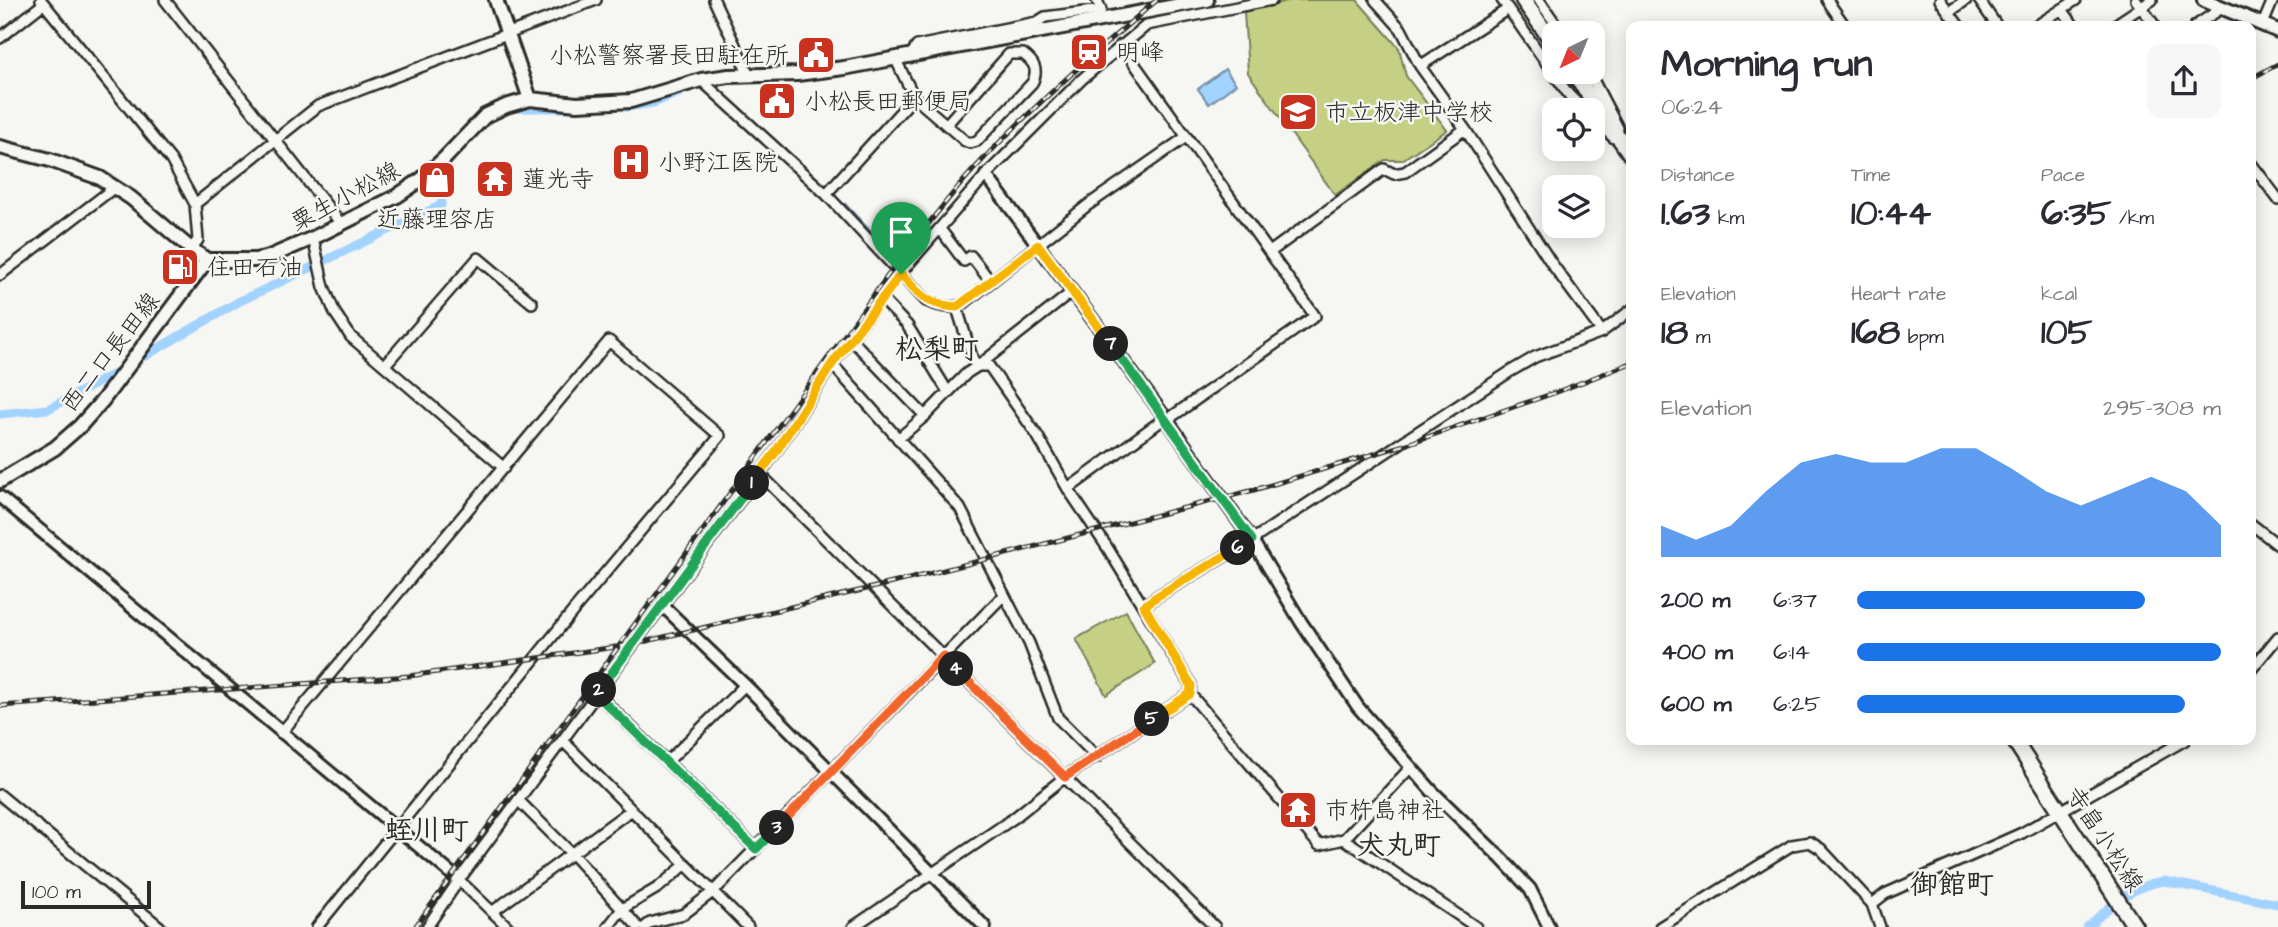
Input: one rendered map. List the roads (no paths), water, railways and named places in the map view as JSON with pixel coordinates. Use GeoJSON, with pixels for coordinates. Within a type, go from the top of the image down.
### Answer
{"type":"FeatureCollection","features":[{"type":"Feature","properties":{"kind":"main road"},"geometry":{"type":"LineString","coordinates":[[496,0],[530,99]]}},
{"type":"Feature","properties":{"kind":"main road","name":"粟生小松線"},"geometry":{"type":"LineString","coordinates":[[206,260],[255,260],[269,257],[342,225],[397,196],[422,179],[485,116],[530,99],[577,104],[631,101],[701,80],[797,74],[896,60],[1207,0]]}},
{"type":"Feature","properties":{"kind":"main road"},"geometry":{"type":"LineString","coordinates":[[1523,0],[1542,27]]}},
{"type":"Feature","properties":{"kind":"main road"},"geometry":{"type":"LineString","coordinates":[[2204,0],[2255,21]]}},
{"type":"Feature","properties":{"kind":"main road"},"geometry":{"type":"LineString","coordinates":[[2256,21],[2278,31]]}},
{"type":"Feature","properties":{"kind":"main road"},"geometry":{"type":"LineString","coordinates":[[1605,125],[1626,148]]}},
{"type":"Feature","properties":{"kind":"main road"},"geometry":{"type":"LineString","coordinates":[[0,147],[100,178],[206,260]]}},
{"type":"Feature","properties":{"kind":"main road","name":"西二口長田線"},"geometry":{"type":"LineString","coordinates":[[0,481],[54,447],[80,426],[103,400],[206,260]]}},
{"type":"Feature","properties":{"kind":"main road","name":"寺畠小松線"},"geometry":{"type":"LineString","coordinates":[[2017,745],[2135,927]]}},
{"type":"Feature","properties":{"kind":"street"},"geometry":{"type":"LineString","coordinates":[[165,0],[342,225]]}},
{"type":"Feature","properties":{"kind":"street"},"geometry":{"type":"LineString","coordinates":[[195,204],[318,106],[596,0]]}},
{"type":"Feature","properties":{"kind":"street"},"geometry":{"type":"LineString","coordinates":[[714,0],[748,75]]}},
{"type":"Feature","properties":{"kind":"street"},"geometry":{"type":"LineString","coordinates":[[910,57],[917,46],[1037,22],[1045,17],[1101,10],[1097,0]]}},
{"type":"Feature","properties":{"kind":"street"},"geometry":{"type":"LineString","coordinates":[[427,927],[759,473],[832,364],[881,298],[986,175],[1082,79],[1147,25],[1272,0]]}},
{"type":"Feature","properties":{"kind":"street"},"geometry":{"type":"LineString","coordinates":[[1375,0],[1401,29],[1420,66],[1465,129],[1552,264],[1602,331]]}},
{"type":"Feature","properties":{"kind":"street"},"geometry":{"type":"LineString","coordinates":[[1502,0],[1573,98]]}},
{"type":"Feature","properties":{"kind":"street"},"geometry":{"type":"LineString","coordinates":[[1539,0],[1554,21]]}},
{"type":"Feature","properties":{"kind":"street"},"geometry":{"type":"LineString","coordinates":[[1827,0],[1842,21]]}},
{"type":"Feature","properties":{"kind":"street"},"geometry":{"type":"LineString","coordinates":[[1940,0],[1955,21]]}},
{"type":"Feature","properties":{"kind":"street"},"geometry":{"type":"LineString","coordinates":[[1949,12],[1966,0]]}},
{"type":"Feature","properties":{"kind":"street"},"geometry":{"type":"LineString","coordinates":[[1979,0],[1994,21]]}},
{"type":"Feature","properties":{"kind":"street"},"geometry":{"type":"LineString","coordinates":[[2044,21],[2076,0]]}},
{"type":"Feature","properties":{"kind":"street"},"geometry":{"type":"LineString","coordinates":[[2119,21],[2139,4],[2152,0]]}},
{"type":"Feature","properties":{"kind":"street"},"geometry":{"type":"LineString","coordinates":[[2263,24],[2273,0]]}},
{"type":"Feature","properties":{"kind":"street"},"geometry":{"type":"LineString","coordinates":[[0,38],[42,2],[160,145],[195,204],[198,240],[191,249]]}},
{"type":"Feature","properties":{"kind":"street"},"geometry":{"type":"LineString","coordinates":[[2139,4],[2151,21]]}},
{"type":"Feature","properties":{"kind":"street"},"geometry":{"type":"LineString","coordinates":[[2202,21],[2222,8]]}},
{"type":"Feature","properties":{"kind":"street"},"geometry":{"type":"LineString","coordinates":[[1420,66],[1508,9]]}},
{"type":"Feature","properties":{"kind":"street"},"geometry":{"type":"LineString","coordinates":[[2062,9],[2070,21]]}},
{"type":"Feature","properties":{"kind":"street"},"geometry":{"type":"LineString","coordinates":[[1069,489],[1315,316],[1121,45]]}},
{"type":"Feature","properties":{"kind":"street"},"geometry":{"type":"LineString","coordinates":[[896,60],[914,97],[946,125],[965,141],[970,143],[977,141],[1032,83],[1036,71],[1034,64],[1023,54],[1009,54],[946,125]]}},
{"type":"Feature","properties":{"kind":"street"},"geometry":{"type":"LineString","coordinates":[[701,80],[827,194],[926,301],[937,306],[957,307],[1088,205],[1186,137]]}},
{"type":"Feature","properties":{"kind":"street"},"geometry":{"type":"LineString","coordinates":[[1596,84],[1621,133],[1621,141]]}},
{"type":"Feature","properties":{"kind":"street"},"geometry":{"type":"LineString","coordinates":[[827,194],[914,97]]}},
{"type":"Feature","properties":{"kind":"street"},"geometry":{"type":"LineString","coordinates":[[1270,252],[1384,169],[1394,174],[1405,172],[1465,129]]}},
{"type":"Feature","properties":{"kind":"street"},"geometry":{"type":"LineString","coordinates":[[2256,170],[2278,199]]}},
{"type":"Feature","properties":{"kind":"street"},"geometry":{"type":"LineString","coordinates":[[986,175],[1252,540],[1301,622],[1358,707],[1411,767],[1530,889],[1549,927]]}},
{"type":"Feature","properties":{"kind":"street"},"geometry":{"type":"LineString","coordinates":[[0,275],[115,187]]}},
{"type":"Feature","properties":{"kind":"street"},"geometry":{"type":"LineString","coordinates":[[940,229],[964,261],[971,256],[991,282]]}},
{"type":"Feature","properties":{"kind":"street"},"geometry":{"type":"LineString","coordinates":[[313,239],[324,287],[335,313],[351,337],[504,468]]}},
{"type":"Feature","properties":{"kind":"street"},"geometry":{"type":"LineString","coordinates":[[385,365],[478,258],[532,303]]}},
{"type":"Feature","properties":{"kind":"street"},"geometry":{"type":"LineString","coordinates":[[898,439],[967,373],[1072,292]]}},
{"type":"Feature","properties":{"kind":"street"},"geometry":{"type":"LineString","coordinates":[[881,298],[907,325],[948,392]]}},
{"type":"Feature","properties":{"kind":"street"},"geometry":{"type":"LineString","coordinates":[[957,307],[974,363],[978,366],[989,366],[1037,435],[1191,685],[1190,694],[1319,845],[1344,839],[1411,767]]}},
{"type":"Feature","properties":{"kind":"street"},"geometry":{"type":"LineString","coordinates":[[1144,606],[1252,540],[1511,371],[1535,357],[1602,331],[1626,314]]}},
{"type":"Feature","properties":{"kind":"street"},"geometry":{"type":"LineString","coordinates":[[851,339],[925,416]]}},
{"type":"Feature","properties":{"kind":"street"},"geometry":{"type":"LineString","coordinates":[[281,733],[609,341],[720,436],[574,610],[317,927]]}},
{"type":"Feature","properties":{"kind":"street"},"geometry":{"type":"LineString","coordinates":[[832,364],[960,508],[1029,643],[1058,718],[1097,757]]}},
{"type":"Feature","properties":{"kind":"street"},"geometry":{"type":"LineString","coordinates":[[759,473],[1215,927]]}},
{"type":"Feature","properties":{"kind":"street"},"geometry":{"type":"LineString","coordinates":[[0,496],[459,880],[508,927]]}},
{"type":"Feature","properties":{"kind":"street"},"geometry":{"type":"LineString","coordinates":[[2256,528],[2278,545]]}},
{"type":"Feature","properties":{"kind":"street"},"geometry":{"type":"LineString","coordinates":[[645,927],[650,923],[679,916],[714,891],[1000,600]]}},
{"type":"Feature","properties":{"kind":"street"},"geometry":{"type":"LineString","coordinates":[[663,606],[985,927]]}},
{"type":"Feature","properties":{"kind":"street"},"geometry":{"type":"LineString","coordinates":[[2256,664],[2278,637]]}},
{"type":"Feature","properties":{"kind":"street"},"geometry":{"type":"LineString","coordinates":[[667,762],[745,685]]}},
{"type":"Feature","properties":{"kind":"street"},"geometry":{"type":"LineString","coordinates":[[596,694],[756,849]]}},
{"type":"Feature","properties":{"kind":"street"},"geometry":{"type":"LineString","coordinates":[[853,927],[1014,818],[1065,777],[1190,694]]}},
{"type":"Feature","properties":{"kind":"street"},"geometry":{"type":"LineString","coordinates":[[563,741],[748,927]]}},
{"type":"Feature","properties":{"kind":"street"},"geometry":{"type":"LineString","coordinates":[[1872,904],[1885,894],[2022,833],[2176,745]]}},
{"type":"Feature","properties":{"kind":"street"},"geometry":{"type":"LineString","coordinates":[[0,795],[160,927]]}},
{"type":"Feature","properties":{"kind":"street"},"geometry":{"type":"LineString","coordinates":[[518,800],[572,854],[638,927]]}},
{"type":"Feature","properties":{"kind":"street"},"geometry":{"type":"LineString","coordinates":[[492,912],[631,810]]}},
{"type":"Feature","properties":{"kind":"street"},"geometry":{"type":"LineString","coordinates":[[1344,839],[1476,927]]}},
{"type":"Feature","properties":{"kind":"street"},"geometry":{"type":"LineString","coordinates":[[1660,927],[1792,845],[1810,842],[1821,849],[1872,904],[1880,927]]}},
{"type":"Feature","properties":{"kind":"street"},"geometry":{"type":"LineString","coordinates":[[608,927],[622,909],[659,887],[686,864]]}},
{"type":"Feature","properties":{"kind":"street"},"geometry":{"type":"LineString","coordinates":[[679,916],[685,927]]}},
{"type":"Feature","properties":{"kind":"water"},"geometry":{"type":"Polygon","coordinates":[[[1225,69],[1236,84],[1209,104],[1198,89],[1225,69]]]}},
{"type":"Feature","properties":{"kind":"waterway"},"geometry":{"type":"LineString","coordinates":[[626,107],[653,103],[680,92]]}},
{"type":"Feature","properties":{"kind":"waterway"},"geometry":{"type":"LineString","coordinates":[[511,108],[570,108]]}},
{"type":"Feature","properties":{"kind":"waterway"},"geometry":{"type":"LineString","coordinates":[[322,262],[441,205],[445,165],[451,159]]}},
{"type":"Feature","properties":{"kind":"waterway"},"geometry":{"type":"LineString","coordinates":[[845,204],[890,252]]}},
{"type":"Feature","properties":{"kind":"waterway"},"geometry":{"type":"LineString","coordinates":[[145,356],[240,301],[314,266]]}},
{"type":"Feature","properties":{"kind":"waterway"},"geometry":{"type":"LineString","coordinates":[[0,414],[48,409],[112,375]]}},
{"type":"Feature","properties":{"kind":"waterway"},"geometry":{"type":"LineString","coordinates":[[2087,927],[2131,892],[2164,881],[2278,904]]}},
{"type":"Feature","properties":{"kind":"railway"},"geometry":{"type":"LineString","coordinates":[[415,927],[894,267],[934,216],[1019,123],[1157,0]]}},
{"type":"Feature","properties":{"kind":"railway"},"geometry":{"type":"LineString","coordinates":[[2256,76],[2278,64]]}},
{"type":"Feature","properties":{"kind":"railway"},"geometry":{"type":"LineString","coordinates":[[0,706],[409,676],[630,645],[905,580],[1254,490],[1404,445],[1626,365]]}},
{"type":"Feature","properties":{"kind":"place","name":"明峰"},"geometry":{"type":"Point","coordinates":[1089,52]}},
{"type":"Feature","properties":{"kind":"place","name":"小松警察署長田駐在所"},"geometry":{"type":"Point","coordinates":[816,55]}},
{"type":"Feature","properties":{"kind":"place","name":"小松長田郵便局"},"geometry":{"type":"Point","coordinates":[777,101]}},
{"type":"Feature","properties":{"kind":"place","name":"市立板津中学校"},"geometry":{"type":"Point","coordinates":[1298,112]}},
{"type":"Feature","properties":{"kind":"place","name":"小野江医院"},"geometry":{"type":"Point","coordinates":[631,162]}},
{"type":"Feature","properties":{"kind":"place","name":"蓮光寺"},"geometry":{"type":"Point","coordinates":[495,179]}},
{"type":"Feature","properties":{"kind":"place","name":"近藤理容店"},"geometry":{"type":"Point","coordinates":[437,180]}},
{"type":"Feature","properties":{"kind":"place","name":"住田石油"},"geometry":{"type":"Point","coordinates":[180,267]}},
{"type":"Feature","properties":{"kind":"place","name":"市杵島神社"},"geometry":{"type":"Point","coordinates":[1298,810]}},
{"type":"Feature","properties":{"kind":"district","name":"松梨町"},"geometry":{"type":"Point","coordinates":[937,348]}},
{"type":"Feature","properties":{"kind":"district","name":"蛭川町"},"geometry":{"type":"Point","coordinates":[427,829]}},
{"type":"Feature","properties":{"kind":"district","name":"犬丸町"},"geometry":{"type":"Point","coordinates":[1399,844]}},
{"type":"Feature","properties":{"kind":"district","name":"御館町"},"geometry":{"type":"Point","coordinates":[1952,883]}}]}
